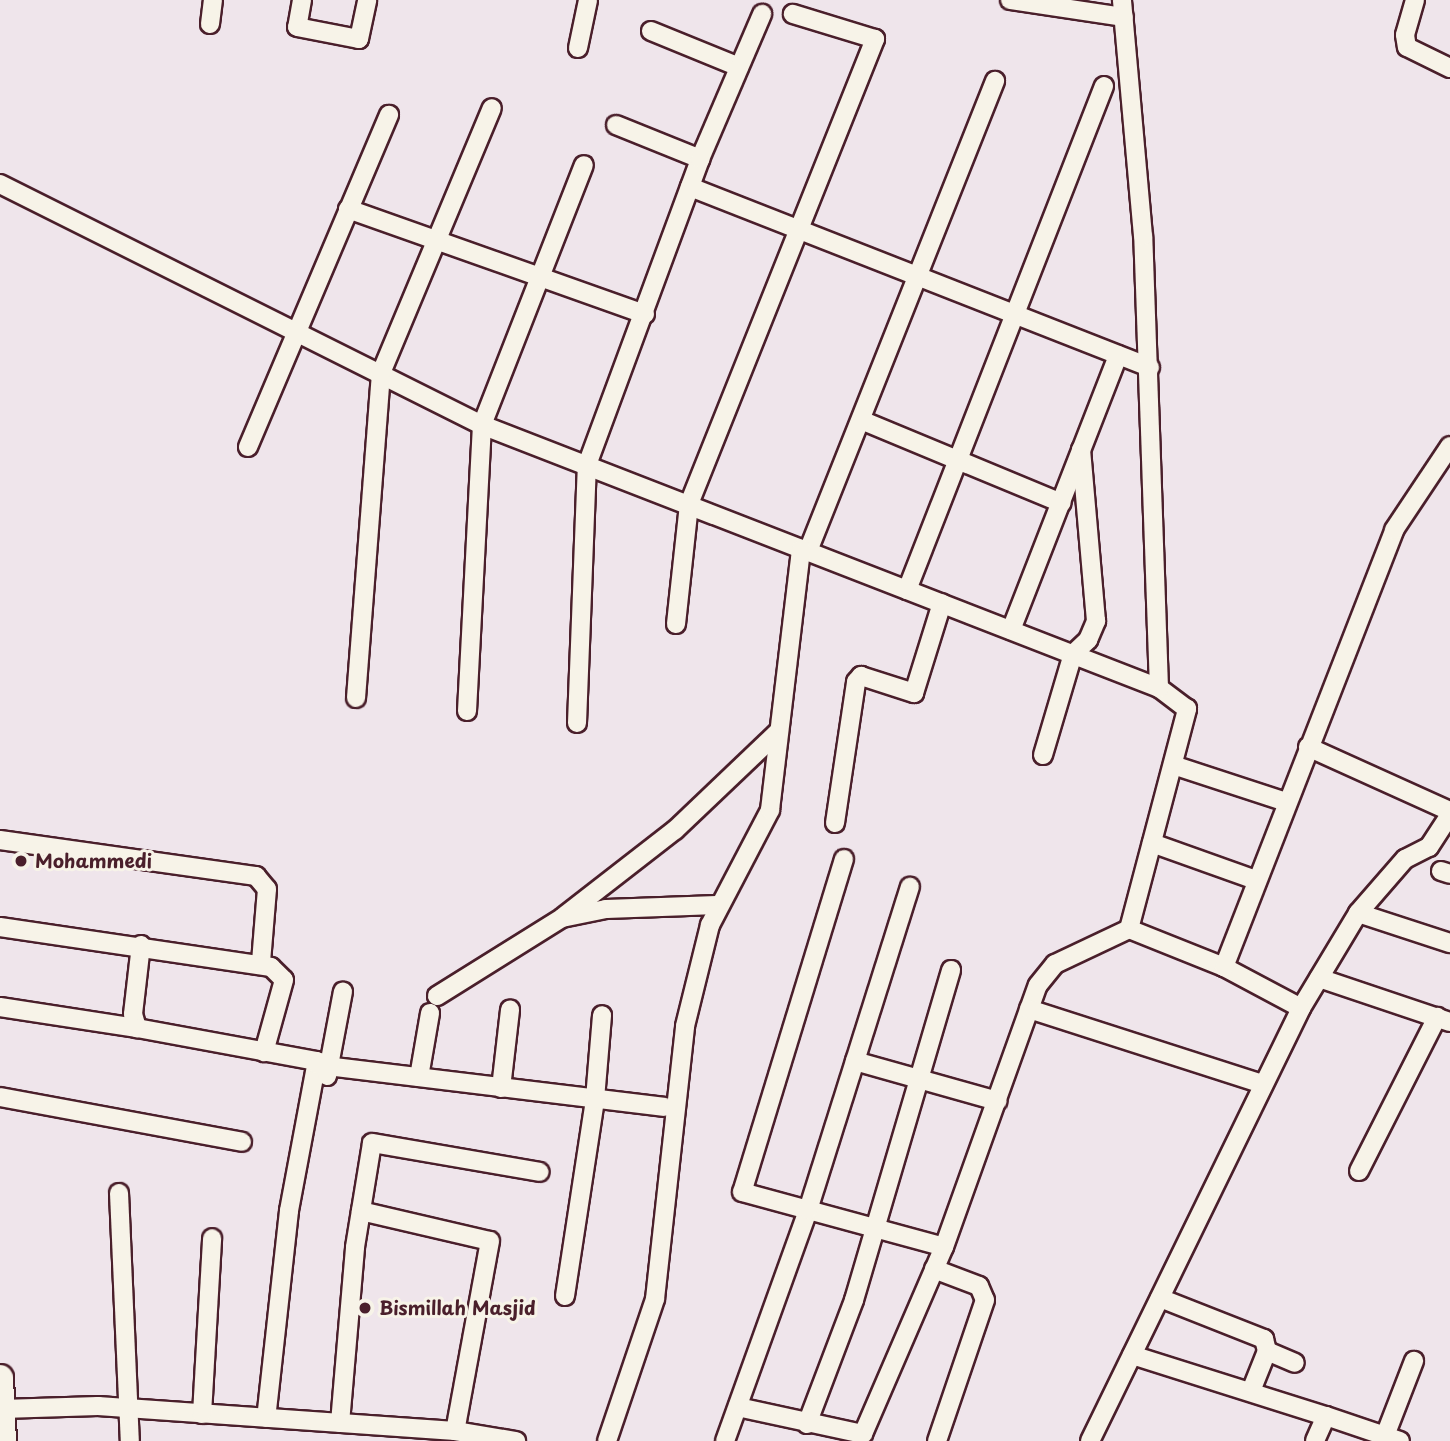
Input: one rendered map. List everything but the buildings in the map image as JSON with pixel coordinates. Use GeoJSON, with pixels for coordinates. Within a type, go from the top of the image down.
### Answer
{"type":"FeatureCollection","features":[{"type":"Feature","properties":{"kind":"street"},"geometry":{"type":"LineString","coordinates":[[210,24],[213,0]]}},
{"type":"Feature","properties":{"kind":"street"},"geometry":{"type":"LineString","coordinates":[[302,0],[297,27],[359,40],[367,0]]}},
{"type":"Feature","properties":{"kind":"street"},"geometry":{"type":"LineString","coordinates":[[578,48],[588,0]]}},
{"type":"Feature","properties":{"kind":"street"},"geometry":{"type":"LineString","coordinates":[[1012,0],[1123,8],[1150,367],[1160,688]]}},
{"type":"Feature","properties":{"kind":"street"},"geometry":{"type":"LineString","coordinates":[[1415,0],[1405,35],[1408,47],[1450,68]]}},
{"type":"Feature","properties":{"kind":"street"},"geometry":{"type":"LineString","coordinates":[[577,723],[587,465],[700,159],[762,14]]}},
{"type":"Feature","properties":{"kind":"street"},"geometry":{"type":"LineString","coordinates":[[676,624],[688,504],[875,40],[793,14]]}},
{"type":"Feature","properties":{"kind":"street"},"geometry":{"type":"LineString","coordinates":[[651,31],[739,67]]}},
{"type":"Feature","properties":{"kind":"street"},"geometry":{"type":"LineString","coordinates":[[607,1441],[655,1299],[685,1027],[717,905],[770,810],[778,732],[804,550],[860,420],[995,81]]}},
{"type":"Feature","properties":{"kind":"street"},"geometry":{"type":"LineString","coordinates":[[907,590],[1104,86]]}},
{"type":"Feature","properties":{"kind":"street"},"geometry":{"type":"LineString","coordinates":[[356,698],[381,373],[492,108]]}},
{"type":"Feature","properties":{"kind":"street"},"geometry":{"type":"LineString","coordinates":[[248,447],[389,115]]}},
{"type":"Feature","properties":{"kind":"street"},"geometry":{"type":"LineString","coordinates":[[616,125],[700,159]]}},
{"type":"Feature","properties":{"kind":"street"},"geometry":{"type":"LineString","coordinates":[[467,711],[482,425],[584,165]]}},
{"type":"Feature","properties":{"kind":"street"},"geometry":{"type":"LineString","coordinates":[[0,184],[482,425],[1160,688],[1188,709],[1129,929]]}},
{"type":"Feature","properties":{"kind":"street"},"geometry":{"type":"LineString","coordinates":[[690,187],[1150,367]]}},
{"type":"Feature","properties":{"kind":"street"},"geometry":{"type":"LineString","coordinates":[[348,209],[645,314]]}},
{"type":"Feature","properties":{"kind":"street"},"geometry":{"type":"LineString","coordinates":[[1011,630],[1118,355]]}},
{"type":"Feature","properties":{"kind":"street"},"geometry":{"type":"LineString","coordinates":[[860,420],[1061,503]]}},
{"type":"Feature","properties":{"kind":"street"},"geometry":{"type":"LineString","coordinates":[[1224,967],[1394,530],[1450,446]]}},
{"type":"Feature","properties":{"kind":"street"},"geometry":{"type":"LineString","coordinates":[[1043,755],[1073,654],[1088,640],[1098,605],[1081,450]]}},
{"type":"Feature","properties":{"kind":"street"},"geometry":{"type":"LineString","coordinates":[[835,823],[856,682],[861,676],[914,693],[942,603]]}},
{"type":"Feature","properties":{"kind":"street"},"geometry":{"type":"LineString","coordinates":[[437,996],[562,918],[675,830],[778,732]]}},
{"type":"Feature","properties":{"kind":"street"},"geometry":{"type":"LineString","coordinates":[[1090,1441],[1301,1008],[1358,913],[1405,859],[1429,847],[1450,813],[1308,747]]}},
{"type":"Feature","properties":{"kind":"street"},"geometry":{"type":"LineString","coordinates":[[1172,765],[1286,802]]}},
{"type":"Feature","properties":{"kind":"street"},"geometry":{"type":"LineString","coordinates":[[0,840],[256,876],[267,889],[261,962]]}},
{"type":"Feature","properties":{"kind":"street"},"geometry":{"type":"LineString","coordinates":[[1152,843],[1256,880]]}},
{"type":"Feature","properties":{"kind":"street"},"geometry":{"type":"LineString","coordinates":[[845,859],[742,1192],[944,1247]]}},
{"type":"Feature","properties":{"kind":"street"},"geometry":{"type":"LineString","coordinates":[[725,1441],[808,1210],[910,887]]}},
{"type":"Feature","properties":{"kind":"street"},"geometry":{"type":"LineString","coordinates":[[562,918],[606,909],[717,905]]}},
{"type":"Feature","properties":{"kind":"street"},"geometry":{"type":"LineString","coordinates":[[1358,913],[1450,943]]}},
{"type":"Feature","properties":{"kind":"street"},"geometry":{"type":"LineString","coordinates":[[0,927],[261,962],[284,981],[264,1052]]}},
{"type":"Feature","properties":{"kind":"street"},"geometry":{"type":"LineString","coordinates":[[738,1407],[865,1436],[944,1247],[1038,985],[1055,964],[1129,929],[1224,967],[1301,1008]]}},
{"type":"Feature","properties":{"kind":"street"},"geometry":{"type":"LineString","coordinates":[[137,1028],[133,1014],[141,945]]}},
{"type":"Feature","properties":{"kind":"street"},"geometry":{"type":"LineString","coordinates":[[807,1424],[875,1227],[951,970]]}},
{"type":"Feature","properties":{"kind":"street"},"geometry":{"type":"LineString","coordinates":[[1319,978],[1443,1019],[1359,1171]]}},
{"type":"Feature","properties":{"kind":"street"},"geometry":{"type":"LineString","coordinates":[[266,1418],[289,1211],[343,990]]}},
{"type":"Feature","properties":{"kind":"street"},"geometry":{"type":"LineString","coordinates":[[0,1007],[313,1058],[323,1066],[664,1107]]}},
{"type":"Feature","properties":{"kind":"street"},"geometry":{"type":"LineString","coordinates":[[1029,1009],[1262,1084]]}},
{"type":"Feature","properties":{"kind":"street"},"geometry":{"type":"LineString","coordinates":[[501,1088],[510,1010]]}},
{"type":"Feature","properties":{"kind":"street"},"geometry":{"type":"LineString","coordinates":[[419,1077],[430,1013]]}},
{"type":"Feature","properties":{"kind":"street"},"geometry":{"type":"LineString","coordinates":[[565,1296],[595,1099],[602,1015]]}},
{"type":"Feature","properties":{"kind":"street"},"geometry":{"type":"LineString","coordinates":[[855,1061],[918,1076],[997,1101]]}},
{"type":"Feature","properties":{"kind":"street"},"geometry":{"type":"LineString","coordinates":[[323,1066],[323,1093]]}},
{"type":"Feature","properties":{"kind":"street"},"geometry":{"type":"LineString","coordinates":[[0,1097],[242,1142]]}},
{"type":"Feature","properties":{"kind":"street"},"geometry":{"type":"LineString","coordinates":[[340,1423],[361,1211],[372,1143],[378,1139],[540,1172]]}},
{"type":"Feature","properties":{"kind":"street"},"geometry":{"type":"LineString","coordinates":[[120,1193],[130,1441]]}},
{"type":"Feature","properties":{"kind":"street"},"geometry":{"type":"LineString","coordinates":[[361,1211],[490,1241],[455,1432]]}},
{"type":"Feature","properties":{"kind":"street"},"geometry":{"type":"LineString","coordinates":[[202,1414],[212,1238]]}},
{"type":"Feature","properties":{"kind":"street"},"geometry":{"type":"LineString","coordinates":[[934,1269],[979,1286],[985,1300],[937,1441]]}},
{"type":"Feature","properties":{"kind":"street"},"geometry":{"type":"LineString","coordinates":[[1160,1298],[1264,1339],[1266,1351],[1251,1391]]}},
{"type":"Feature","properties":{"kind":"street"},"geometry":{"type":"LineString","coordinates":[[1266,1351],[1295,1363]]}},
{"type":"Feature","properties":{"kind":"street"},"geometry":{"type":"LineString","coordinates":[[1132,1355],[1251,1391],[1389,1440],[1414,1361]]}},
{"type":"Feature","properties":{"kind":"street"},"geometry":{"type":"LineString","coordinates":[[0,1378],[3,1441]]}},
{"type":"Feature","properties":{"kind":"street"},"geometry":{"type":"LineString","coordinates":[[2,1409],[130,1409],[455,1432],[516,1441]]}},
{"type":"Feature","properties":{"kind":"street"},"geometry":{"type":"LineString","coordinates":[[1315,1441],[1326,1416]]}},
{"type":"Feature","properties":{"kind":"place","name":"Mohammedi"},"geometry":{"type":"Point","coordinates":[21,861]}},
{"type":"Feature","properties":{"kind":"place","name":"Bismillah Masjid"},"geometry":{"type":"Point","coordinates":[365,1308]}}]}
